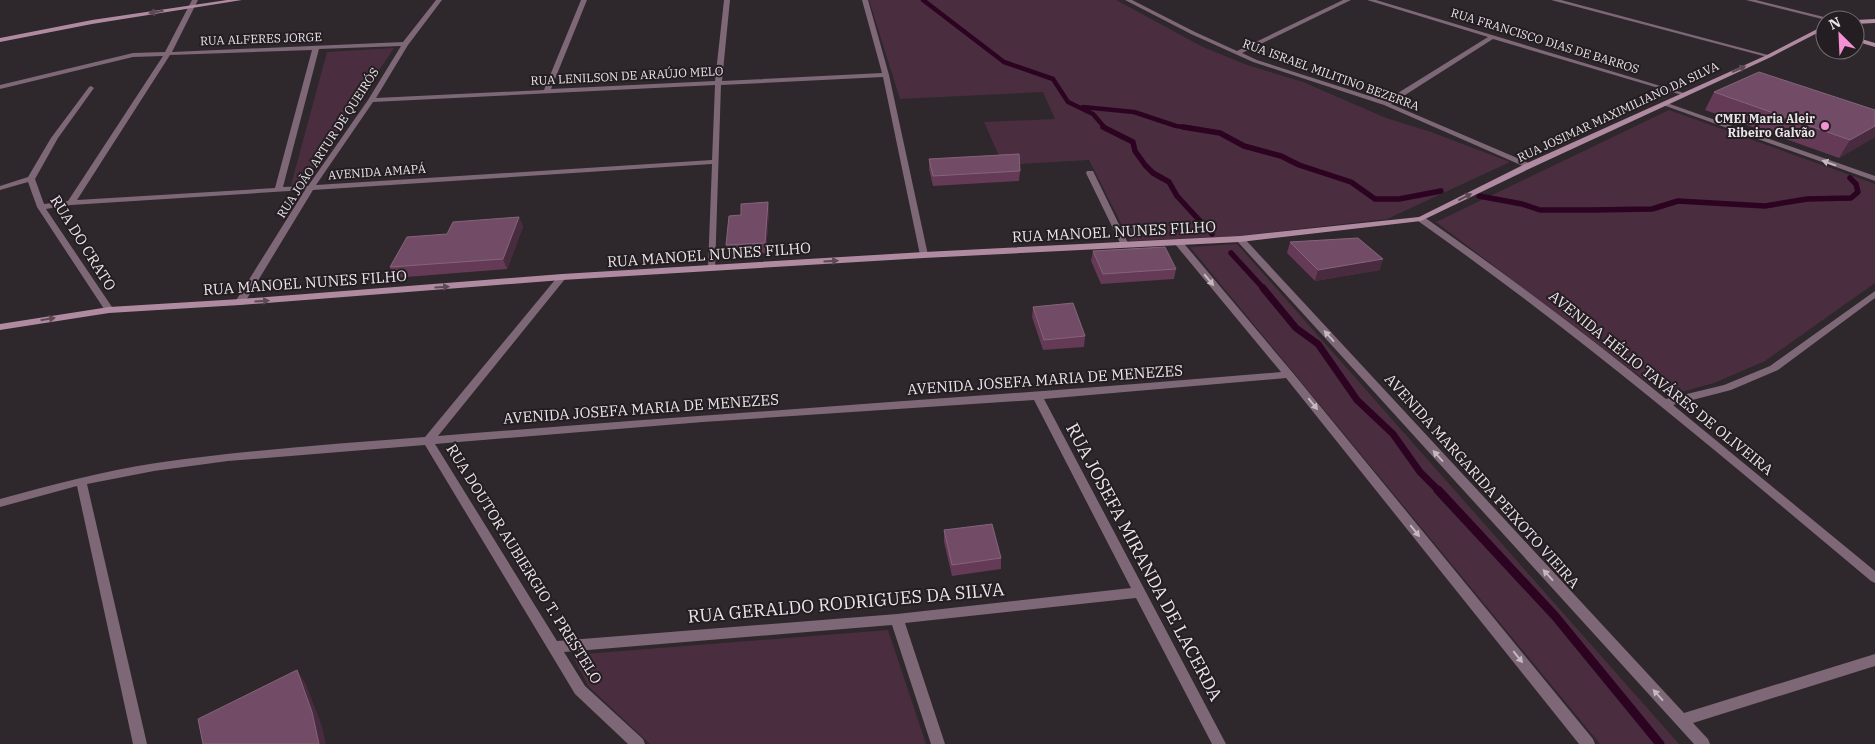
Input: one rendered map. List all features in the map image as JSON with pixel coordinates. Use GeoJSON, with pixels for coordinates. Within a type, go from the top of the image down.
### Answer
{"type":"FeatureCollection","features":[{"type":"Feature","properties":{"kind":"street"},"geometry":{"type":"LineString","coordinates":[[0,40],[194,3],[239,0]]}},
{"type":"Feature","properties":{"kind":"street","name":"RUA JOÃO ARTUR DE QUEIRÓS"},"geometry":{"type":"LineString","coordinates":[[240,302],[310,188],[370,100],[405,44],[439,0]]}},
{"type":"Feature","properties":{"kind":"street"},"geometry":{"type":"LineString","coordinates":[[547,91],[584,0]]}},
{"type":"Feature","properties":{"kind":"street"},"geometry":{"type":"LineString","coordinates":[[712,268],[718,83],[727,0]]}},
{"type":"Feature","properties":{"kind":"street"},"geometry":{"type":"LineString","coordinates":[[865,0],[886,75],[924,255]]}},
{"type":"Feature","properties":{"kind":"street","name":"RUA ISRAEL MILITINO BEZERRA"},"geometry":{"type":"LineString","coordinates":[[1128,0],[1236,53],[1274,68],[1386,104],[1528,166]]}},
{"type":"Feature","properties":{"kind":"street"},"geometry":{"type":"LineString","coordinates":[[1137,4],[1147,0]]}},
{"type":"Feature","properties":{"kind":"street"},"geometry":{"type":"LineString","coordinates":[[1236,53],[1348,0]]}},
{"type":"Feature","properties":{"kind":"street","name":"RUA FRANCISCO DIAS DE BARROS"},"geometry":{"type":"LineString","coordinates":[[1370,0],[1491,38],[1684,94]]}},
{"type":"Feature","properties":{"kind":"street"},"geometry":{"type":"LineString","coordinates":[[1554,0],[1768,56]]}},
{"type":"Feature","properties":{"kind":"street"},"geometry":{"type":"LineString","coordinates":[[1749,0],[1815,16]]}},
{"type":"Feature","properties":{"kind":"street"},"geometry":{"type":"LineString","coordinates":[[71,203],[168,53],[194,3]]}},
{"type":"Feature","properties":{"kind":"street","name":"RUA JOSIMAR MAXIMILIANO DA SILVA"},"geometry":{"type":"LineString","coordinates":[[1421,218],[1528,166],[1815,33]]}},
{"type":"Feature","properties":{"kind":"street"},"geometry":{"type":"LineString","coordinates":[[1386,104],[1491,38]]}},
{"type":"Feature","properties":{"kind":"street","name":"RUA ALFERES JORGE"},"geometry":{"type":"LineString","coordinates":[[0,87],[117,58],[168,53],[405,44]]}},
{"type":"Feature","properties":{"kind":"street"},"geometry":{"type":"LineString","coordinates":[[278,190],[316,48]]}},
{"type":"Feature","properties":{"kind":"street","name":"RUA LENILSON DE ARAÚJO MELO"},"geometry":{"type":"LineString","coordinates":[[370,100],[886,75]]}},
{"type":"Feature","properties":{"kind":"street"},"geometry":{"type":"LineString","coordinates":[[0,188],[32,179],[55,138],[91,88]]}},
{"type":"Feature","properties":{"kind":"street"},"geometry":{"type":"LineString","coordinates":[[1665,104],[1875,179]]}},
{"type":"Feature","properties":{"kind":"street","name":"AVENIDA AMAPÁ"},"geometry":{"type":"LineString","coordinates":[[42,207],[71,203],[714,162]]}},
{"type":"Feature","properties":{"kind":"street"},"geometry":{"type":"LineString","coordinates":[[1090,173],[1125,245]]}},
{"type":"Feature","properties":{"kind":"street","name":"RUA DO CRATO"},"geometry":{"type":"LineString","coordinates":[[32,179],[42,207],[109,310]]}},
{"type":"Feature","properties":{"kind":"street","name":"RUA MANOEL NUNES FILHO"},"geometry":{"type":"LineString","coordinates":[[0,327],[109,310],[712,268],[1240,239],[1421,218]]}},
{"type":"Feature","properties":{"kind":"street","name":"AVENIDA HÉLIO TAVÁRES DE OLIVEIRA"},"geometry":{"type":"LineString","coordinates":[[1421,218],[1492,267],[1664,403],[1875,578]]}},
{"type":"Feature","properties":{"kind":"street","name":"AVENIDA MARGARIDA PEIXOTO VIEIRA"},"geometry":{"type":"LineString","coordinates":[[1240,239],[1703,744]]}},
{"type":"Feature","properties":{"kind":"street"},"geometry":{"type":"LineString","coordinates":[[1178,242],[1290,375],[1588,744]]}},
{"type":"Feature","properties":{"kind":"street","name":"RUA DOUTOR AUBIERGIO T. PRESTELO"},"geometry":{"type":"LineString","coordinates":[[562,278],[428,441],[580,690],[638,744]]}},
{"type":"Feature","properties":{"kind":"street"},"geometry":{"type":"LineString","coordinates":[[1664,403],[1726,388],[1774,368],[1875,294]]}},
{"type":"Feature","properties":{"kind":"street","name":"AVENIDA JOSEFA MARIA DE MENEZES"},"geometry":{"type":"LineString","coordinates":[[0,503],[81,481],[154,467],[228,458],[703,418],[1037,396],[1290,375]]}},
{"type":"Feature","properties":{"kind":"street","name":"RUA JOSEFA MIRANDA DE LACERDA"},"geometry":{"type":"LineString","coordinates":[[1037,396],[1219,744]]}},
{"type":"Feature","properties":{"kind":"street"},"geometry":{"type":"LineString","coordinates":[[81,481],[140,744]]}},
{"type":"Feature","properties":{"kind":"street","name":"RUA GERALDO RODRIGUES DA SILVA"},"geometry":{"type":"LineString","coordinates":[[554,647],[897,619],[1140,592]]}},
{"type":"Feature","properties":{"kind":"street"},"geometry":{"type":"LineString","coordinates":[[897,619],[938,744]]}},
{"type":"Feature","properties":{"kind":"street"},"geometry":{"type":"LineString","coordinates":[[1681,720],[1875,660]]}},
{"type":"Feature","properties":{"kind":"shaded area"},"geometry":{"type":"Polygon","coordinates":[[[869,0],[1116,0],[1203,47],[1247,65],[1303,82],[1386,118],[1431,132],[1510,162],[1387,219],[1238,236],[1130,241],[1089,160],[1003,165],[984,122],[1055,119],[1043,92],[900,99],[869,0]]]}},
{"type":"Feature","properties":{"kind":"shaded area"},"geometry":{"type":"Polygon","coordinates":[[[394,48],[304,183],[291,185],[327,52],[394,48]]]}},
{"type":"Feature","properties":{"kind":"shaded area"},"geometry":{"type":"Polygon","coordinates":[[[1669,110],[1875,184],[1875,283],[1765,361],[1714,383],[1666,396],[1436,222],[1669,110]]]}},
{"type":"Feature","properties":{"kind":"shaded area"},"geometry":{"type":"Polygon","coordinates":[[[1237,244],[1679,744],[1600,744],[1190,247],[1237,244]]]}},
{"type":"Feature","properties":{"kind":"shaded area"},"geometry":{"type":"Polygon","coordinates":[[[888,630],[926,744],[650,744],[589,687],[572,655],[888,630]]]}},
{"type":"Feature","properties":{"kind":"building"},"geometry":{"type":"Polygon","coordinates":[[[1759,72],[1875,110],[1875,126],[1850,140],[1714,92],[1759,72]]]}},
{"type":"Feature","properties":{"kind":"building"},"geometry":{"type":"Polygon","coordinates":[[[1019,154],[1020,171],[933,176],[929,159],[1019,154]]]}},
{"type":"Feature","properties":{"kind":"building"},"geometry":{"type":"Polygon","coordinates":[[[768,202],[765,243],[726,245],[729,216],[741,215],[741,204],[768,202]]]}},
{"type":"Feature","properties":{"kind":"building"},"geometry":{"type":"Polygon","coordinates":[[[519,217],[503,259],[390,267],[407,237],[447,234],[453,222],[519,217]]]}},
{"type":"Feature","properties":{"kind":"building"},"geometry":{"type":"Polygon","coordinates":[[[1358,238],[1383,259],[1318,270],[1290,242],[1358,238]]]}},
{"type":"Feature","properties":{"kind":"building"},"geometry":{"type":"Polygon","coordinates":[[[1165,247],[1176,269],[1103,274],[1093,251],[1165,247]]]}},
{"type":"Feature","properties":{"kind":"building"},"geometry":{"type":"Polygon","coordinates":[[[1073,303],[1085,336],[1044,340],[1033,307],[1073,303]]]}},
{"type":"Feature","properties":{"kind":"building"},"geometry":{"type":"Polygon","coordinates":[[[992,524],[1001,558],[952,565],[944,530],[992,524]]]}},
{"type":"Feature","properties":{"kind":"building"},"geometry":{"type":"Polygon","coordinates":[[[297,670],[312,712],[319,744],[203,744],[198,719],[297,670]]]}},
{"type":"Feature","properties":{"kind":"waterway"},"geometry":{"type":"LineString","coordinates":[[923,0],[1004,62],[1053,79],[1068,102],[1093,114],[1105,128]]}},
{"type":"Feature","properties":{"kind":"waterway"},"geometry":{"type":"LineString","coordinates":[[1083,107],[1134,112],[1176,126],[1191,128]]}},
{"type":"Feature","properties":{"kind":"waterway"},"geometry":{"type":"LineString","coordinates":[[1183,127],[1220,133],[1244,146],[1281,156],[1299,165],[1351,182],[1375,199],[1399,199],[1441,191]]}},
{"type":"Feature","properties":{"kind":"waterway"},"geometry":{"type":"LineString","coordinates":[[1105,128],[1133,142],[1135,151],[1145,165],[1153,173],[1169,182],[1177,196],[1212,234]]}},
{"type":"Feature","properties":{"kind":"waterway"},"geometry":{"type":"LineString","coordinates":[[1479,196],[1522,204],[1540,210],[1652,209],[1678,201],[1765,206],[1807,199],[1851,198],[1858,192],[1856,184],[1850,178]]}},
{"type":"Feature","properties":{"kind":"waterway"},"geometry":{"type":"LineString","coordinates":[[1231,253],[1264,289]]}},
{"type":"Feature","properties":{"kind":"waterway"},"geometry":{"type":"LineString","coordinates":[[1263,288],[1296,328],[1318,344],[1357,400],[1393,434],[1420,472],[1438,490]]}},
{"type":"Feature","properties":{"kind":"waterway"},"geometry":{"type":"LineString","coordinates":[[1438,490],[1555,616],[1660,744]]}},
{"type":"Feature","properties":{"kind":"place","name":"CMEI Maria Aleir Ribeiro Galvão"},"geometry":{"type":"Point","coordinates":[1825,126]}}]}
